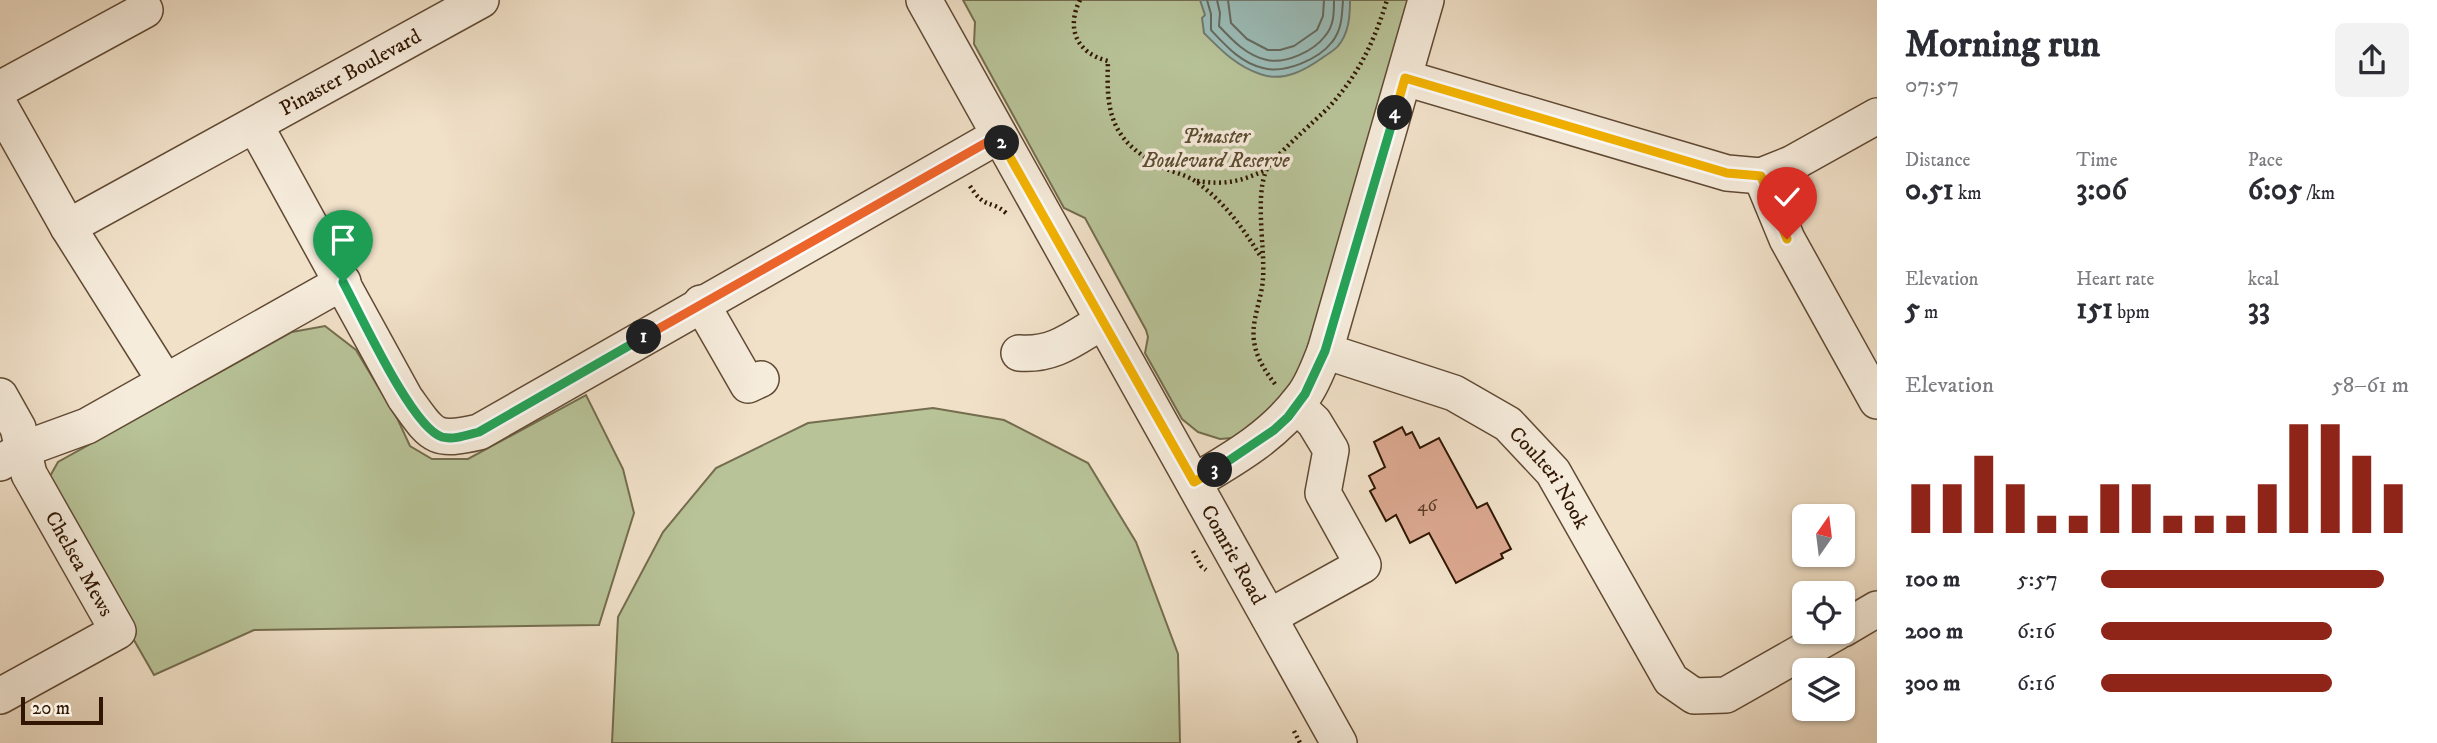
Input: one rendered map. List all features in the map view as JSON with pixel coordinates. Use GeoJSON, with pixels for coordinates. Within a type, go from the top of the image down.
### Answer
{"type":"FeatureCollection","features":[{"type":"Feature","properties":{"kind":"street","name":"Pinaster Boulevard"},"geometry":{"type":"LineString","coordinates":[[68,227],[481,0]]}},
{"type":"Feature","properties":{"kind":"street","name":"Comrie Road"},"geometry":{"type":"LineString","coordinates":[[924,0],[1339,743]]}},
{"type":"Feature","properties":{"kind":"street"},"geometry":{"type":"LineString","coordinates":[[1287,397],[1305,394],[1325,351],[1426,0]]}},
{"type":"Feature","properties":{"kind":"street"},"geometry":{"type":"LineString","coordinates":[[0,89],[145,10]]}},
{"type":"Feature","properties":{"kind":"street"},"geometry":{"type":"LineString","coordinates":[[1405,78],[1727,173],[1761,176],[1791,164],[1877,116]]}},
{"type":"Feature","properties":{"kind":"street"},"geometry":{"type":"LineString","coordinates":[[0,106],[68,227],[165,380]]}},
{"type":"Feature","properties":{"kind":"street"},"geometry":{"type":"LineString","coordinates":[[255,125],[405,398],[429,429],[439,436],[452,438],[479,432],[998,136]]}},
{"type":"Feature","properties":{"kind":"street"},"geometry":{"type":"LineString","coordinates":[[1761,176],[1787,239],[1877,401]]}},
{"type":"Feature","properties":{"kind":"street"},"geometry":{"type":"LineString","coordinates":[[12,456],[87,426],[343,282]]}},
{"type":"Feature","properties":{"kind":"street"},"geometry":{"type":"LineString","coordinates":[[701,303],[748,385],[761,379]]}},
{"type":"Feature","properties":{"kind":"street"},"geometry":{"type":"LineString","coordinates":[[1019,353],[1036,354],[1056,348],[1103,321]]}},
{"type":"Feature","properties":{"kind":"street","name":"Coulteri Nook"},"geometry":{"type":"LineString","coordinates":[[1325,351],[1454,393],[1508,424],[1553,472],[1671,680],[1694,696],[1726,695],[1816,644]]}},
{"type":"Feature","properties":{"kind":"street"},"geometry":{"type":"LineString","coordinates":[[0,396],[18,428],[12,456]]}},
{"type":"Feature","properties":{"kind":"street"},"geometry":{"type":"LineString","coordinates":[[1194,482],[1239,456],[1274,430],[1288,417],[1287,397]]}},
{"type":"Feature","properties":{"kind":"street"},"geometry":{"type":"LineString","coordinates":[[1269,617],[1363,565],[1323,493],[1331,450],[1314,422],[1287,397]]}},
{"type":"Feature","properties":{"kind":"street","name":"Chelsea Mews"},"geometry":{"type":"LineString","coordinates":[[0,696],[118,631],[30,474],[12,456]]}},
{"type":"Feature","properties":{"kind":"street"},"geometry":{"type":"LineString","coordinates":[[1855,622],[1877,609]]}},
{"type":"Feature","properties":{"kind":"path"},"geometry":{"type":"LineString","coordinates":[[1080,0],[1075,12],[1073,31],[1086,50],[1108,61],[1107,96],[1114,126],[1132,147],[1158,165],[1195,180],[1218,184],[1237,182],[1266,169],[1329,106],[1365,59],[1387,0]]}},
{"type":"Feature","properties":{"kind":"path"},"geometry":{"type":"LineString","coordinates":[[1266,169],[1262,195],[1263,279],[1254,339],[1261,363],[1287,397]]}},
{"type":"Feature","properties":{"kind":"path"},"geometry":{"type":"LineString","coordinates":[[964,176],[978,198],[985,204],[1002,209],[1011,222]]}},
{"type":"Feature","properties":{"kind":"path"},"geometry":{"type":"LineString","coordinates":[[1195,180],[1240,222],[1262,257]]}},
{"type":"Feature","properties":{"kind":"green space","name":"Pinaster Boulevard Reserve"},"geometry":{"type":"Polygon","coordinates":[[[963,0],[1412,0],[1315,338],[1290,389],[1258,425],[1232,438],[1220,439],[1198,432],[1182,419],[1145,353],[1148,337],[1146,330],[1085,218],[1064,208],[974,44],[975,22],[963,0]]]}},
{"type":"Feature","properties":{"kind":"green space"},"geometry":{"type":"Polygon","coordinates":[[[325,326],[356,350],[398,420],[410,446],[432,459],[468,459],[586,395],[623,469],[634,513],[599,625],[254,630],[154,675],[45,485],[58,462],[292,332],[325,326]]]}},
{"type":"Feature","properties":{"kind":"green space"},"geometry":{"type":"Polygon","coordinates":[[[933,408],[1004,420],[1088,463],[1136,542],[1178,654],[1180,743],[612,743],[618,617],[663,532],[716,468],[808,423],[933,408]]]}},
{"type":"Feature","properties":{"kind":"water"},"geometry":{"type":"Polygon","coordinates":[[[1200,0],[1350,0],[1349,18],[1345,36],[1334,50],[1295,73],[1269,76],[1251,71],[1236,62],[1204,33],[1202,18],[1205,15],[1200,0]]]}},
{"type":"Feature","properties":{"kind":"building"},"geometry":{"type":"Polygon","coordinates":[[[1402,427],[1406,435],[1412,432],[1420,448],[1439,438],[1477,508],[1487,503],[1511,549],[1501,554],[1503,558],[1456,583],[1429,533],[1410,543],[1396,515],[1386,521],[1370,491],[1375,488],[1369,476],[1385,467],[1374,442],[1402,427]]]}},
{"type":"Feature","properties":{"kind":"route"},"geometry":{"type":"LineString","coordinates":[[343,282],[405,398],[429,429],[439,436],[452,438],[479,432],[998,136],[1194,482],[1239,456],[1274,430],[1288,417],[1305,394],[1325,351],[1405,78],[1727,173],[1761,176],[1787,239]]}}]}
